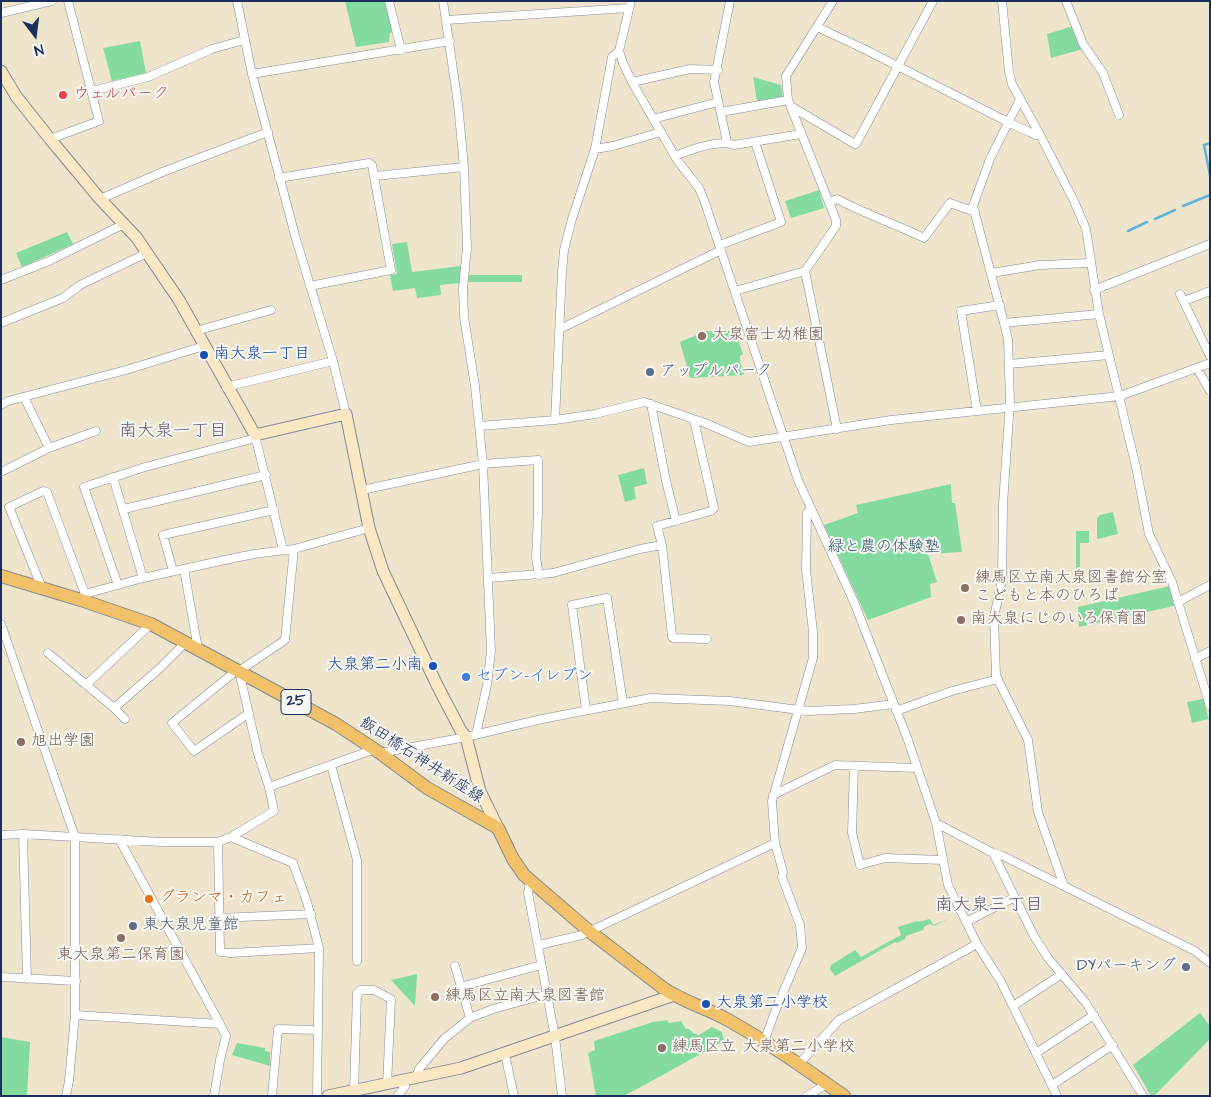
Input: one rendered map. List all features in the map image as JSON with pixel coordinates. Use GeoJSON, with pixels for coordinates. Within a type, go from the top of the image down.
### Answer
{"type":"FeatureCollection","features":[{"type":"Feature","properties":{"kind":"main road","name":"25"},"geometry":{"type":"LineString","coordinates":[[1,576],[83,597]]}},
{"type":"Feature","properties":{"kind":"main road","name":"飯田橋石神井新座線"},"geometry":{"type":"LineString","coordinates":[[83,597],[151,624],[329,720],[378,751],[427,788],[498,828]]}},
{"type":"Feature","properties":{"kind":"main road"},"geometry":{"type":"LineString","coordinates":[[498,828],[518,869],[589,932],[674,996],[711,1011],[764,1042],[844,1096]]}},
{"type":"Feature","properties":{"kind":"street"},"geometry":{"type":"LineString","coordinates":[[1,13],[52,1]]}},
{"type":"Feature","properties":{"kind":"street"},"geometry":{"type":"LineString","coordinates":[[50,139],[99,121],[68,1]]}},
{"type":"Feature","properties":{"kind":"street"},"geometry":{"type":"LineString","coordinates":[[237,1],[252,74],[310,286],[333,361],[370,528],[391,590],[437,685],[472,735],[480,791],[498,828]]}},
{"type":"Feature","properties":{"kind":"street"},"geometry":{"type":"LineString","coordinates":[[389,1],[401,50]]}},
{"type":"Feature","properties":{"kind":"street"},"geometry":{"type":"LineString","coordinates":[[443,1],[459,111],[464,167],[467,248],[463,288],[464,316],[480,426],[491,651],[487,685],[477,730],[472,735]]}},
{"type":"Feature","properties":{"kind":"street"},"geometry":{"type":"LineString","coordinates":[[727,142],[714,82],[718,70],[730,1]]}},
{"type":"Feature","properties":{"kind":"street"},"geometry":{"type":"LineString","coordinates":[[735,291],[805,272],[836,226],[836,220],[788,100],[786,76],[833,1]]}},
{"type":"Feature","properties":{"kind":"street"},"geometry":{"type":"LineString","coordinates":[[792,107],[856,144],[933,1]]}},
{"type":"Feature","properties":{"kind":"street"},"geometry":{"type":"LineString","coordinates":[[1002,1],[1009,72],[1012,84],[1066,183],[1086,229],[1094,290],[1120,396],[1149,534],[1172,582],[1210,706]]}},
{"type":"Feature","properties":{"kind":"street"},"geometry":{"type":"LineString","coordinates":[[1066,1],[1083,44],[1103,73],[1119,115]]}},
{"type":"Feature","properties":{"kind":"street"},"geometry":{"type":"LineString","coordinates":[[447,20],[630,5],[619,50],[612,57],[595,149],[564,250],[555,420]]}},
{"type":"Feature","properties":{"kind":"street"},"geometry":{"type":"LineString","coordinates":[[816,27],[1007,122],[1032,133],[1039,133]]}},
{"type":"Feature","properties":{"kind":"street"},"geometry":{"type":"LineString","coordinates":[[92,91],[148,77],[212,49],[244,40]]}},
{"type":"Feature","properties":{"kind":"street"},"geometry":{"type":"LineString","coordinates":[[252,74],[450,41]]}},
{"type":"Feature","properties":{"kind":"street"},"geometry":{"type":"LineString","coordinates":[[619,50],[632,82],[675,156],[698,188],[704,200],[798,480],[854,602],[914,759],[936,823],[948,885],[976,944],[1000,980],[1014,1006],[1057,1096]]}},
{"type":"Feature","properties":{"kind":"street"},"geometry":{"type":"LineString","coordinates":[[632,82],[690,69],[718,70]]}},
{"type":"Feature","properties":{"kind":"street"},"geometry":{"type":"LineString","coordinates":[[1,71],[16,96],[50,139],[100,199],[137,238],[179,300],[255,436],[283,550]]}},
{"type":"Feature","properties":{"kind":"street"},"geometry":{"type":"LineString","coordinates":[[1020,99],[990,159],[974,206],[1008,339],[1010,364],[1010,408],[1003,504],[1002,580],[994,617],[998,679],[1028,740],[1038,812],[1064,886]]}},
{"type":"Feature","properties":{"kind":"street"},"geometry":{"type":"LineString","coordinates":[[721,112],[788,100]]}},
{"type":"Feature","properties":{"kind":"street"},"geometry":{"type":"LineString","coordinates":[[653,119],[718,102]]}},
{"type":"Feature","properties":{"kind":"street"},"geometry":{"type":"LineString","coordinates":[[100,199],[165,171],[268,132]]}},
{"type":"Feature","properties":{"kind":"street"},"geometry":{"type":"LineString","coordinates":[[595,149],[613,146],[661,132]]}},
{"type":"Feature","properties":{"kind":"street"},"geometry":{"type":"LineString","coordinates":[[675,156],[690,150],[727,142],[734,145],[801,134]]}},
{"type":"Feature","properties":{"kind":"street"},"geometry":{"type":"LineString","coordinates":[[560,329],[721,248],[781,222],[754,142]]}},
{"type":"Feature","properties":{"kind":"street"},"geometry":{"type":"LineString","coordinates":[[280,178],[369,163],[372,165],[391,270],[310,286]]}},
{"type":"Feature","properties":{"kind":"street"},"geometry":{"type":"LineString","coordinates":[[375,176],[464,167]]}},
{"type":"Feature","properties":{"kind":"street"},"geometry":{"type":"LineString","coordinates":[[829,202],[837,199],[924,238],[950,203],[975,212]]}},
{"type":"Feature","properties":{"kind":"street"},"geometry":{"type":"LineString","coordinates":[[1,280],[49,261],[124,224]]}},
{"type":"Feature","properties":{"kind":"street"},"geometry":{"type":"LineString","coordinates":[[1094,290],[1210,244]]}},
{"type":"Feature","properties":{"kind":"street"},"geometry":{"type":"LineString","coordinates":[[1,323],[62,298],[80,285],[147,253]]}},
{"type":"Feature","properties":{"kind":"street"},"geometry":{"type":"LineString","coordinates":[[992,273],[1040,266],[1090,263]]}},
{"type":"Feature","properties":{"kind":"street"},"geometry":{"type":"LineString","coordinates":[[805,272],[837,429]]}},
{"type":"Feature","properties":{"kind":"street"},"geometry":{"type":"LineString","coordinates":[[1210,291],[1182,297],[1210,356]]}},
{"type":"Feature","properties":{"kind":"street"},"geometry":{"type":"LineString","coordinates":[[978,411],[961,311],[1000,305]]}},
{"type":"Feature","properties":{"kind":"street"},"geometry":{"type":"LineString","coordinates":[[196,331],[271,310]]}},
{"type":"Feature","properties":{"kind":"street"},"geometry":{"type":"LineString","coordinates":[[1004,323],[1099,314]]}},
{"type":"Feature","properties":{"kind":"street"},"geometry":{"type":"LineString","coordinates":[[1,405],[204,346]]}},
{"type":"Feature","properties":{"kind":"street"},"geometry":{"type":"LineString","coordinates":[[1010,364],[1109,355]]}},
{"type":"Feature","properties":{"kind":"street"},"geometry":{"type":"LineString","coordinates":[[226,387],[333,361]]}},
{"type":"Feature","properties":{"kind":"street"},"geometry":{"type":"LineString","coordinates":[[480,426],[555,420],[596,414],[644,402],[749,442],[890,420],[1120,396],[1210,364]]}},
{"type":"Feature","properties":{"kind":"street"},"geometry":{"type":"LineString","coordinates":[[1197,368],[1210,391]]}},
{"type":"Feature","properties":{"kind":"street"},"geometry":{"type":"LineString","coordinates":[[24,397],[49,448]]}},
{"type":"Feature","properties":{"kind":"street"},"geometry":{"type":"LineString","coordinates":[[651,404],[676,521]]}},
{"type":"Feature","properties":{"kind":"street"},"geometry":{"type":"LineString","coordinates":[[118,585],[84,487],[112,477],[255,436],[346,414]]}},
{"type":"Feature","properties":{"kind":"street"},"geometry":{"type":"LineString","coordinates":[[694,420],[714,508],[711,511],[657,526],[662,545],[672,636],[673,638],[708,639]]}},
{"type":"Feature","properties":{"kind":"street"},"geometry":{"type":"LineString","coordinates":[[1,472],[49,448],[96,432]]}},
{"type":"Feature","properties":{"kind":"street"},"geometry":{"type":"LineString","coordinates":[[362,490],[483,464],[538,460],[536,558],[539,575]]}},
{"type":"Feature","properties":{"kind":"street"},"geometry":{"type":"LineString","coordinates":[[124,510],[266,475]]}},
{"type":"Feature","properties":{"kind":"street"},"geometry":{"type":"LineString","coordinates":[[112,477],[124,510],[143,578]]}},
{"type":"Feature","properties":{"kind":"street"},"geometry":{"type":"LineString","coordinates":[[42,588],[5,509],[43,491],[47,492],[83,597],[118,585],[184,568],[254,554],[294,549],[370,528]]}},
{"type":"Feature","properties":{"kind":"street"},"geometry":{"type":"LineString","coordinates":[[764,1042],[802,948],[800,925],[782,877],[783,872],[775,843],[772,822],[773,795],[813,658],[813,632],[806,570],[807,513],[811,509]]}},
{"type":"Feature","properties":{"kind":"street"},"geometry":{"type":"LineString","coordinates":[[173,571],[163,534],[274,510]]}},
{"type":"Feature","properties":{"kind":"street"},"geometry":{"type":"LineString","coordinates":[[488,578],[553,573],[640,549],[662,545]]}},
{"type":"Feature","properties":{"kind":"street"},"geometry":{"type":"LineString","coordinates":[[249,713],[194,751],[172,723],[238,671],[285,640],[294,549]]}},
{"type":"Feature","properties":{"kind":"street"},"geometry":{"type":"LineString","coordinates":[[184,568],[198,649]]}},
{"type":"Feature","properties":{"kind":"street"},"geometry":{"type":"LineString","coordinates":[[1178,602],[1210,586]]}},
{"type":"Feature","properties":{"kind":"street"},"geometry":{"type":"LineString","coordinates":[[586,710],[572,605],[607,598],[623,703]]}},
{"type":"Feature","properties":{"kind":"street"},"geometry":{"type":"LineString","coordinates":[[1,624],[5,648],[75,837],[76,981],[69,1081],[66,1096]]}},
{"type":"Feature","properties":{"kind":"street"},"geometry":{"type":"LineString","coordinates":[[86,685],[151,624]]}},
{"type":"Feature","properties":{"kind":"street"},"geometry":{"type":"LineString","coordinates":[[114,708],[160,668],[186,642]]}},
{"type":"Feature","properties":{"kind":"street"},"geometry":{"type":"LineString","coordinates":[[1195,659],[1210,652]]}},
{"type":"Feature","properties":{"kind":"street"},"geometry":{"type":"LineString","coordinates":[[48,653],[125,719]]}},
{"type":"Feature","properties":{"kind":"street"},"geometry":{"type":"LineString","coordinates":[[1,836],[24,834],[191,843],[218,842],[231,837],[274,811],[238,671]]}},
{"type":"Feature","properties":{"kind":"street"},"geometry":{"type":"LineString","coordinates":[[269,787],[378,751],[472,735],[651,698],[753,703],[807,711],[895,707],[998,679]]}},
{"type":"Feature","properties":{"kind":"street"},"geometry":{"type":"LineString","coordinates":[[331,765],[357,860],[357,961]]}},
{"type":"Feature","properties":{"kind":"street"},"geometry":{"type":"LineString","coordinates":[[773,795],[836,765],[916,768]]}},
{"type":"Feature","properties":{"kind":"street"},"geometry":{"type":"LineString","coordinates":[[854,766],[852,835],[860,865],[885,858],[943,860]]}},
{"type":"Feature","properties":{"kind":"street"},"geometry":{"type":"LineString","coordinates":[[936,823],[993,853],[1001,855],[1195,951],[1210,963]]}},
{"type":"Feature","properties":{"kind":"street"},"geometry":{"type":"LineString","coordinates":[[24,834],[27,978]]}},
{"type":"Feature","properties":{"kind":"street"},"geometry":{"type":"LineString","coordinates":[[231,837],[292,862],[311,914],[319,948],[318,1096]]}},
{"type":"Feature","properties":{"kind":"street"},"geometry":{"type":"LineString","coordinates":[[119,839],[159,907],[226,1036],[214,1096]]}},
{"type":"Feature","properties":{"kind":"street"},"geometry":{"type":"LineString","coordinates":[[218,842],[219,950],[221,953],[319,948]]}},
{"type":"Feature","properties":{"kind":"street"},"geometry":{"type":"LineString","coordinates":[[539,945],[589,932],[775,843]]}},
{"type":"Feature","properties":{"kind":"street"},"geometry":{"type":"LineString","coordinates":[[993,853],[1013,898],[1038,942],[1048,958],[1094,1015],[1143,1096]]}},
{"type":"Feature","properties":{"kind":"street"},"geometry":{"type":"LineString","coordinates":[[530,881],[528,893],[548,994],[562,1096]]}},
{"type":"Feature","properties":{"kind":"street"},"geometry":{"type":"LineString","coordinates":[[966,922],[1013,898]]}},
{"type":"Feature","properties":{"kind":"street"},"geometry":{"type":"LineString","coordinates":[[219,918],[311,914]]}},
{"type":"Feature","properties":{"kind":"street"},"geometry":{"type":"LineString","coordinates":[[799,1064],[839,1020],[976,944]]}},
{"type":"Feature","properties":{"kind":"street"},"geometry":{"type":"LineString","coordinates":[[460,987],[542,965]]}},
{"type":"Feature","properties":{"kind":"street"},"geometry":{"type":"LineString","coordinates":[[455,966],[470,1018]]}},
{"type":"Feature","properties":{"kind":"street"},"geometry":{"type":"LineString","coordinates":[[1014,1006],[1062,974]]}},
{"type":"Feature","properties":{"kind":"street"},"geometry":{"type":"LineString","coordinates":[[1,977],[76,981]]}},
{"type":"Feature","properties":{"kind":"street"},"geometry":{"type":"LineString","coordinates":[[354,1091],[357,993],[361,990],[374,990],[391,1000],[387,1085]]}},
{"type":"Feature","properties":{"kind":"street"},"geometry":{"type":"LineString","coordinates":[[398,1096],[404,1086],[444,1039],[470,1018],[493,1009],[548,994]]}},
{"type":"Feature","properties":{"kind":"street"},"geometry":{"type":"LineString","coordinates":[[328,1096],[461,1068],[674,996]]}},
{"type":"Feature","properties":{"kind":"street"},"geometry":{"type":"LineString","coordinates":[[74,1015],[220,1024]]}},
{"type":"Feature","properties":{"kind":"street"},"geometry":{"type":"LineString","coordinates":[[1036,1053],[1094,1015]]}},
{"type":"Feature","properties":{"kind":"street"},"geometry":{"type":"LineString","coordinates":[[272,1096],[278,1029],[318,1030]]}},
{"type":"Feature","properties":{"kind":"street"},"geometry":{"type":"LineString","coordinates":[[1052,1085],[1113,1045]]}},
{"type":"Feature","properties":{"kind":"street"},"geometry":{"type":"LineString","coordinates":[[505,1054],[514,1096]]}},
{"type":"Feature","properties":{"kind":"street"},"geometry":{"type":"LineString","coordinates":[[807,1096],[827,1084]]}},
{"type":"Feature","properties":{"kind":"green space"},"geometry":{"type":"Polygon","coordinates":[[[345,1],[385,1],[393,32],[390,33],[389,42],[356,47],[345,1]]]}},
{"type":"Feature","properties":{"kind":"green space"},"geometry":{"type":"Polygon","coordinates":[[[1073,26],[1083,49],[1051,58],[1047,34],[1073,26]]]}},
{"type":"Feature","properties":{"kind":"green space"},"geometry":{"type":"Polygon","coordinates":[[[140,41],[146,73],[112,81],[103,48],[140,41]]]}},
{"type":"Feature","properties":{"kind":"green space"},"geometry":{"type":"Polygon","coordinates":[[[753,77],[781,85],[783,97],[757,101],[753,77]]]}},
{"type":"Feature","properties":{"kind":"green space"},"geometry":{"type":"Polygon","coordinates":[[[819,190],[824,208],[791,218],[785,201],[819,190]]]}},
{"type":"Feature","properties":{"kind":"green space"},"geometry":{"type":"Polygon","coordinates":[[[67,232],[73,244],[22,267],[16,253],[67,232]]]}},
{"type":"Feature","properties":{"kind":"green space"},"geometry":{"type":"Polygon","coordinates":[[[407,242],[412,272],[461,266],[460,283],[440,285],[441,295],[417,298],[415,288],[393,291],[390,275],[397,274],[392,244],[407,242]]]}},
{"type":"Feature","properties":{"kind":"green space"},"geometry":{"type":"Polygon","coordinates":[[[469,275],[522,275],[522,282],[468,282],[469,275]]]}},
{"type":"Feature","properties":{"kind":"green space"},"geometry":{"type":"Polygon","coordinates":[[[706,331],[735,331],[743,354],[740,356],[740,361],[744,375],[690,378],[680,342],[706,331]]]}},
{"type":"Feature","properties":{"kind":"green space"},"geometry":{"type":"Polygon","coordinates":[[[644,468],[647,484],[634,487],[636,499],[625,502],[618,475],[644,468]]]}},
{"type":"Feature","properties":{"kind":"green space","name":"緑と農の体験塾"},"geometry":{"type":"Polygon","coordinates":[[[951,484],[952,503],[955,503],[962,552],[928,554],[937,582],[930,584],[931,597],[868,620],[824,525],[858,513],[856,505],[951,484]]]}},
{"type":"Feature","properties":{"kind":"green space"},"geometry":{"type":"Polygon","coordinates":[[[1113,512],[1118,534],[1097,539],[1097,518],[1100,515],[1113,512]]]}},
{"type":"Feature","properties":{"kind":"green space"},"geometry":{"type":"Polygon","coordinates":[[[1076,531],[1089,531],[1089,543],[1080,543],[1080,570],[1076,571],[1076,531]]]}},
{"type":"Feature","properties":{"kind":"green space"},"geometry":{"type":"Polygon","coordinates":[[[1170,586],[1174,606],[1079,627],[1078,607],[1170,586]]]}},
{"type":"Feature","properties":{"kind":"green space"},"geometry":{"type":"Polygon","coordinates":[[[1203,699],[1209,719],[1192,723],[1187,702],[1203,699]]]}},
{"type":"Feature","properties":{"kind":"green space"},"geometry":{"type":"Polygon","coordinates":[[[930,919],[933,925],[948,919],[934,926],[930,924],[924,927],[923,930],[906,936],[905,939],[897,943],[895,942],[835,976],[830,969],[831,965],[855,950],[861,957],[901,935],[898,927],[930,919]]]}},
{"type":"Feature","properties":{"kind":"green space"},"geometry":{"type":"Polygon","coordinates":[[[417,974],[417,976],[415,1006],[391,980],[417,974]]]}},
{"type":"Feature","properties":{"kind":"green space"},"geometry":{"type":"Polygon","coordinates":[[[1200,1013],[1210,1026],[1210,1039],[1154,1096],[1151,1096],[1133,1065],[1200,1013]]]}},
{"type":"Feature","properties":{"kind":"green space"},"geometry":{"type":"Polygon","coordinates":[[[667,1020],[669,1023],[681,1021],[686,1029],[699,1035],[712,1027],[722,1032],[724,1041],[623,1096],[596,1096],[588,1053],[595,1050],[594,1041],[653,1022],[667,1020]]]}},
{"type":"Feature","properties":{"kind":"green space"},"geometry":{"type":"Polygon","coordinates":[[[1,1037],[30,1042],[27,1096],[1,1096],[1,1037]]]}},
{"type":"Feature","properties":{"kind":"green space"},"geometry":{"type":"Polygon","coordinates":[[[237,1043],[265,1048],[265,1051],[270,1052],[270,1066],[232,1055],[237,1043]]]}},
{"type":"Feature","properties":{"kind":"waterway"},"geometry":{"type":"LineString","coordinates":[[1210,143],[1204,145],[1210,175]]}},
{"type":"Feature","properties":{"kind":"waterway"},"geometry":{"type":"LineString","coordinates":[[1183,206],[1210,195]]}},
{"type":"Feature","properties":{"kind":"waterway"},"geometry":{"type":"LineString","coordinates":[[1155,219],[1175,210]]}},
{"type":"Feature","properties":{"kind":"waterway"},"geometry":{"type":"LineString","coordinates":[[1128,231],[1147,222]]}},
{"type":"Feature","properties":{"kind":"place","name":"ウェルパーク"},"geometry":{"type":"Point","coordinates":[63,95]}},
{"type":"Feature","properties":{"kind":"place","name":"大泉富士幼稚園"},"geometry":{"type":"Point","coordinates":[702,336]}},
{"type":"Feature","properties":{"kind":"place","name":"南大泉一丁目"},"geometry":{"type":"Point","coordinates":[204,355]}},
{"type":"Feature","properties":{"kind":"place","name":"アップルパーク"},"geometry":{"type":"Point","coordinates":[650,372]}},
{"type":"Feature","properties":{"kind":"place","name":"練馬区立南大泉図書館分室 こどもと本のひろば"},"geometry":{"type":"Point","coordinates":[965,588]}},
{"type":"Feature","properties":{"kind":"place","name":"南大泉にじのいろ保育園"},"geometry":{"type":"Point","coordinates":[961,620]}},
{"type":"Feature","properties":{"kind":"place","name":"大泉第二小南"},"geometry":{"type":"Point","coordinates":[433,666]}},
{"type":"Feature","properties":{"kind":"place","name":"セブン-イレブン"},"geometry":{"type":"Point","coordinates":[466,677]}},
{"type":"Feature","properties":{"kind":"place","name":"旭出学園"},"geometry":{"type":"Point","coordinates":[21,742]}},
{"type":"Feature","properties":{"kind":"place","name":"グランマ・カフェ"},"geometry":{"type":"Point","coordinates":[149,899]}},
{"type":"Feature","properties":{"kind":"place","name":"東大泉児童館"},"geometry":{"type":"Point","coordinates":[133,926]}},
{"type":"Feature","properties":{"kind":"place","name":"東大泉第二保育園"},"geometry":{"type":"Point","coordinates":[121,938]}},
{"type":"Feature","properties":{"kind":"place","name":"DYパーキング"},"geometry":{"type":"Point","coordinates":[1186,967]}},
{"type":"Feature","properties":{"kind":"place","name":"練馬区立南大泉図書館"},"geometry":{"type":"Point","coordinates":[435,997]}},
{"type":"Feature","properties":{"kind":"place","name":"大泉第二小学校"},"geometry":{"type":"Point","coordinates":[706,1004]}},
{"type":"Feature","properties":{"kind":"place","name":"練馬区立 大泉第二小学校"},"geometry":{"type":"Point","coordinates":[662,1048]}},
{"type":"Feature","properties":{"kind":"district","name":"南大泉一丁目"},"geometry":{"type":"Point","coordinates":[173,432]}},
{"type":"Feature","properties":{"kind":"district","name":"南大泉三丁目"},"geometry":{"type":"Point","coordinates":[989,906]}}]}
